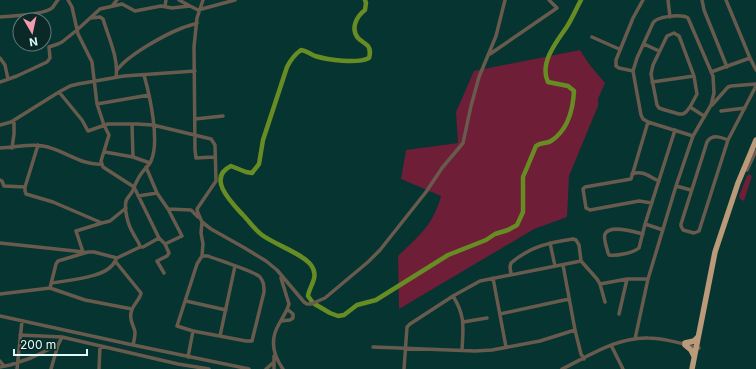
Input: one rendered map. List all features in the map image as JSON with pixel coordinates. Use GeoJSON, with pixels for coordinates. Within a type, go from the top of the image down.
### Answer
{"type":"FeatureCollection","features":[{"type":"Feature","properties":{"kind":"highway"},"geometry":{"type":"LineString","coordinates":[[692,369],[718,246],[743,169],[756,140]]}},
{"type":"Feature","properties":{"kind":"highway"},"geometry":{"type":"LineString","coordinates":[[696,369],[698,337],[711,269],[718,246]]}},
{"type":"Feature","properties":{"kind":"highway"},"geometry":{"type":"LineString","coordinates":[[683,344],[694,341],[698,337]]}},
{"type":"Feature","properties":{"kind":"highway"},"geometry":{"type":"LineString","coordinates":[[683,344],[692,350],[694,356]]}},
{"type":"Feature","properties":{"kind":"street"},"geometry":{"type":"LineString","coordinates":[[0,17],[26,15],[46,10],[52,8],[58,0]]}},
{"type":"Feature","properties":{"kind":"street"},"geometry":{"type":"LineString","coordinates":[[68,0],[72,7],[77,30],[92,62],[97,104],[104,125],[110,135],[101,161],[103,167],[134,188],[159,238],[165,244],[169,253],[167,256],[157,261],[164,273]]}},
{"type":"Feature","properties":{"kind":"street"},"geometry":{"type":"LineString","coordinates":[[111,6],[117,0]]}},
{"type":"Feature","properties":{"kind":"street"},"geometry":{"type":"LineString","coordinates":[[122,4],[125,0]]}},
{"type":"Feature","properties":{"kind":"street"},"geometry":{"type":"LineString","coordinates":[[165,6],[166,0]]}},
{"type":"Feature","properties":{"kind":"street"},"geometry":{"type":"LineString","coordinates":[[179,0],[198,10],[235,0]]}},
{"type":"Feature","properties":{"kind":"street"},"geometry":{"type":"LineString","coordinates":[[203,0],[198,10],[194,48],[196,158],[214,157]]}},
{"type":"Feature","properties":{"kind":"street"},"geometry":{"type":"LineString","coordinates":[[59,92],[82,120],[88,130],[104,125],[114,124],[153,125],[208,138],[213,141],[215,145],[214,157],[216,181],[197,209],[202,222],[210,229],[266,261],[304,302],[311,304],[325,298],[374,256],[463,143],[471,106],[480,77],[498,31],[505,0]]}},
{"type":"Feature","properties":{"kind":"street"},"geometry":{"type":"LineString","coordinates":[[489,54],[557,8],[549,0]]}},
{"type":"Feature","properties":{"kind":"street"},"geometry":{"type":"LineString","coordinates":[[633,71],[619,68],[616,66],[616,60],[619,49],[643,0]]}},
{"type":"Feature","properties":{"kind":"street"},"geometry":{"type":"LineString","coordinates":[[668,0],[670,17]]}},
{"type":"Feature","properties":{"kind":"street"},"geometry":{"type":"LineString","coordinates":[[702,0],[704,10],[727,66]]}},
{"type":"Feature","properties":{"kind":"street"},"geometry":{"type":"LineString","coordinates":[[726,0],[756,70]]}},
{"type":"Feature","properties":{"kind":"street"},"geometry":{"type":"LineString","coordinates":[[0,82],[47,62],[50,58],[49,47],[58,44],[100,10],[122,4],[135,11],[160,6],[172,8],[190,6]]}},
{"type":"Feature","properties":{"kind":"street"},"geometry":{"type":"LineString","coordinates":[[692,136],[648,122],[643,119],[641,115],[633,71],[637,58],[655,20],[660,18],[683,16],[688,18],[713,76],[714,88],[711,106]]}},
{"type":"Feature","properties":{"kind":"street"},"geometry":{"type":"LineString","coordinates":[[90,18],[100,17],[103,19],[116,60],[116,77]]}},
{"type":"Feature","properties":{"kind":"street"},"geometry":{"type":"LineString","coordinates":[[117,70],[125,60],[143,49],[182,28],[197,23]]}},
{"type":"Feature","properties":{"kind":"street"},"geometry":{"type":"LineString","coordinates":[[669,34],[677,34],[694,76],[697,91],[690,107],[686,112],[679,114],[659,108],[657,105],[652,82],[652,69],[659,51],[669,34]]}},
{"type":"Feature","properties":{"kind":"street"},"geometry":{"type":"LineString","coordinates":[[592,37],[619,49]]}},
{"type":"Feature","properties":{"kind":"street"},"geometry":{"type":"LineString","coordinates":[[644,44],[659,51]]}},
{"type":"Feature","properties":{"kind":"street"},"geometry":{"type":"LineString","coordinates":[[0,58],[5,65],[8,79]]}},
{"type":"Feature","properties":{"kind":"street"},"geometry":{"type":"LineString","coordinates":[[711,72],[750,58]]}},
{"type":"Feature","properties":{"kind":"street"},"geometry":{"type":"LineString","coordinates":[[0,125],[14,120],[70,86],[116,77],[195,71]]}},
{"type":"Feature","properties":{"kind":"street"},"geometry":{"type":"LineString","coordinates":[[140,247],[132,231],[126,208],[126,202],[134,190],[141,174],[150,163],[153,154],[153,125],[149,95],[144,75]]}},
{"type":"Feature","properties":{"kind":"street"},"geometry":{"type":"LineString","coordinates":[[652,82],[694,76]]}},
{"type":"Feature","properties":{"kind":"street"},"geometry":{"type":"LineString","coordinates":[[635,339],[648,279],[692,136],[711,106],[728,87],[756,85],[728,140],[701,228],[697,233],[683,230],[681,226],[691,190],[709,139],[716,137],[728,140]]}},
{"type":"Feature","properties":{"kind":"street"},"geometry":{"type":"LineString","coordinates":[[97,104],[149,95]]}},
{"type":"Feature","properties":{"kind":"street"},"geometry":{"type":"LineString","coordinates":[[690,107],[704,116]]}},
{"type":"Feature","properties":{"kind":"street"},"geometry":{"type":"LineString","coordinates":[[721,112],[745,108]]}},
{"type":"Feature","properties":{"kind":"street"},"geometry":{"type":"LineString","coordinates":[[195,119],[223,116]]}},
{"type":"Feature","properties":{"kind":"street"},"geometry":{"type":"LineString","coordinates":[[12,148],[14,120]]}},
{"type":"Feature","properties":{"kind":"street"},"geometry":{"type":"LineString","coordinates":[[648,122],[629,180],[585,187],[583,188],[583,193],[586,208],[588,210],[639,201],[652,203]]}},
{"type":"Feature","properties":{"kind":"street"},"geometry":{"type":"LineString","coordinates":[[132,124],[133,157]]}},
{"type":"Feature","properties":{"kind":"street"},"geometry":{"type":"LineString","coordinates":[[643,234],[624,229],[605,233],[609,255],[638,250],[676,130]]}},
{"type":"Feature","properties":{"kind":"street"},"geometry":{"type":"LineString","coordinates":[[38,145],[24,191],[26,194],[53,202],[102,222]]}},
{"type":"Feature","properties":{"kind":"street"},"geometry":{"type":"LineString","coordinates":[[0,148],[38,145],[96,164],[102,164]]}},
{"type":"Feature","properties":{"kind":"street"},"geometry":{"type":"LineString","coordinates":[[743,169],[747,170],[756,151]]}},
{"type":"Feature","properties":{"kind":"street"},"geometry":{"type":"LineString","coordinates":[[105,152],[133,157],[150,163]]}},
{"type":"Feature","properties":{"kind":"street"},"geometry":{"type":"LineString","coordinates":[[146,167],[157,193],[168,209],[182,236],[165,244]]}},
{"type":"Feature","properties":{"kind":"street"},"geometry":{"type":"LineString","coordinates":[[632,174],[649,174],[659,181]]}},
{"type":"Feature","properties":{"kind":"street"},"geometry":{"type":"LineString","coordinates":[[0,180],[4,186],[26,187]]}},
{"type":"Feature","properties":{"kind":"street"},"geometry":{"type":"LineString","coordinates":[[676,186],[691,190]]}},
{"type":"Feature","properties":{"kind":"street"},"geometry":{"type":"LineString","coordinates":[[138,196],[157,193]]}},
{"type":"Feature","properties":{"kind":"street"},"geometry":{"type":"LineString","coordinates":[[83,252],[76,231],[102,222],[110,221],[126,208]]}},
{"type":"Feature","properties":{"kind":"street"},"geometry":{"type":"LineString","coordinates":[[168,209],[190,210],[199,217]]}},
{"type":"Feature","properties":{"kind":"street"},"geometry":{"type":"LineString","coordinates":[[202,222],[200,233],[202,256],[177,326],[193,331],[252,341],[264,292],[264,285],[259,276],[208,256],[202,256]]}},
{"type":"Feature","properties":{"kind":"street"},"geometry":{"type":"LineString","coordinates":[[645,224],[663,230]]}},
{"type":"Feature","properties":{"kind":"street"},"geometry":{"type":"LineString","coordinates":[[52,283],[88,277],[96,274],[114,266],[116,260],[159,238]]}},
{"type":"Feature","properties":{"kind":"street"},"geometry":{"type":"LineString","coordinates":[[511,274],[510,265],[517,258],[537,246],[573,239],[580,245],[581,261],[594,274],[600,284],[605,302]]}},
{"type":"Feature","properties":{"kind":"street"},"geometry":{"type":"LineString","coordinates":[[0,243],[94,252],[116,260],[141,293],[141,297],[132,309],[130,317],[135,332],[133,345]]}},
{"type":"Feature","properties":{"kind":"street"},"geometry":{"type":"LineString","coordinates":[[550,243],[555,266]]}},
{"type":"Feature","properties":{"kind":"street"},"geometry":{"type":"LineString","coordinates":[[50,288],[58,261],[88,252]]}},
{"type":"Feature","properties":{"kind":"street"},"geometry":{"type":"LineString","coordinates":[[404,369],[407,330],[410,324],[453,296],[480,281],[581,261]]}},
{"type":"Feature","properties":{"kind":"street"},"geometry":{"type":"LineString","coordinates":[[563,265],[575,330],[581,354],[584,358]]}},
{"type":"Feature","properties":{"kind":"street"},"geometry":{"type":"LineString","coordinates":[[220,336],[235,266]]}},
{"type":"Feature","properties":{"kind":"street"},"geometry":{"type":"LineString","coordinates":[[274,369],[274,336],[287,309],[289,300],[280,275]]}},
{"type":"Feature","properties":{"kind":"street"},"geometry":{"type":"LineString","coordinates":[[493,278],[506,347]]}},
{"type":"Feature","properties":{"kind":"street"},"geometry":{"type":"LineString","coordinates":[[600,284],[627,279],[648,279]]}},
{"type":"Feature","properties":{"kind":"street"},"geometry":{"type":"LineString","coordinates":[[618,314],[627,279]]}},
{"type":"Feature","properties":{"kind":"street"},"geometry":{"type":"LineString","coordinates":[[0,294],[50,288],[85,300],[132,309]]}},
{"type":"Feature","properties":{"kind":"street"},"geometry":{"type":"LineString","coordinates":[[453,296],[461,308],[464,322],[462,350]]}},
{"type":"Feature","properties":{"kind":"street"},"geometry":{"type":"LineString","coordinates":[[500,314],[569,299]]}},
{"type":"Feature","properties":{"kind":"street"},"geometry":{"type":"LineString","coordinates":[[186,301],[226,310]]}},
{"type":"Feature","properties":{"kind":"street"},"geometry":{"type":"LineString","coordinates":[[281,321],[290,320],[293,318],[293,314],[287,309]]}},
{"type":"Feature","properties":{"kind":"street"},"geometry":{"type":"LineString","coordinates":[[0,316],[209,361],[232,368],[249,369]]}},
{"type":"Feature","properties":{"kind":"street"},"geometry":{"type":"LineString","coordinates":[[464,322],[487,318]]}},
{"type":"Feature","properties":{"kind":"street"},"geometry":{"type":"LineString","coordinates":[[18,369],[22,321]]}},
{"type":"Feature","properties":{"kind":"street"},"geometry":{"type":"LineString","coordinates":[[373,347],[482,350],[540,341],[575,330]]}},
{"type":"Feature","properties":{"kind":"street"},"geometry":{"type":"LineString","coordinates":[[188,357],[193,331]]}},
{"type":"Feature","properties":{"kind":"street"},"geometry":{"type":"LineString","coordinates":[[20,335],[62,337],[178,364],[207,369],[209,361]]}},
{"type":"Feature","properties":{"kind":"street"},"geometry":{"type":"LineString","coordinates":[[51,369],[62,337]]}},
{"type":"Feature","properties":{"kind":"street"},"geometry":{"type":"LineString","coordinates":[[562,369],[611,345],[635,339],[656,338],[698,346]]}},
{"type":"Feature","properties":{"kind":"street"},"geometry":{"type":"LineString","coordinates":[[0,361],[5,367],[31,358],[58,345]]}},
{"type":"Feature","properties":{"kind":"street"},"geometry":{"type":"LineString","coordinates":[[611,345],[623,369]]}},
{"type":"Feature","properties":{"kind":"street"},"geometry":{"type":"LineString","coordinates":[[99,369],[100,346]]}},
{"type":"Feature","properties":{"kind":"street"},"geometry":{"type":"LineString","coordinates":[[274,353],[283,369]]}},
{"type":"Feature","properties":{"kind":"street"},"geometry":{"type":"LineString","coordinates":[[266,369],[274,362]]}},
{"type":"Feature","properties":{"kind":"street"},"geometry":{"type":"LineString","coordinates":[[178,364],[181,369]]}},
{"type":"Feature","properties":{"kind":"shaded area"},"geometry":{"type":"Polygon","coordinates":[[[580,50],[589,64],[605,83],[598,99],[598,106],[569,176],[567,217],[534,229],[399,309],[398,256],[419,236],[430,222],[441,196],[401,179],[406,150],[458,143],[456,112],[474,71],[580,50]]]}},
{"type":"Feature","properties":{"kind":"shaded area"},"geometry":{"type":"Polygon","coordinates":[[[749,174],[752,176],[744,201],[740,199],[739,196],[749,174]]]}},
{"type":"Feature","properties":{"kind":"waterway"},"geometry":{"type":"LineString","coordinates":[[365,0],[365,10],[357,19],[355,30],[358,38],[369,48],[369,58],[357,61],[342,61],[315,56],[301,50],[293,57],[287,67],[263,140],[259,164],[252,173],[231,166],[224,171],[221,177],[221,184],[228,197],[257,231],[302,257],[311,265],[314,277],[308,296],[313,303],[338,316],[344,315],[357,305],[376,300],[448,255],[486,240],[495,234],[508,230],[517,225],[523,212],[523,177],[536,146],[549,142],[557,136],[562,131],[571,112],[574,91],[568,86],[548,82],[546,68],[547,61],[554,46],[568,25],[581,0]]}}]}
